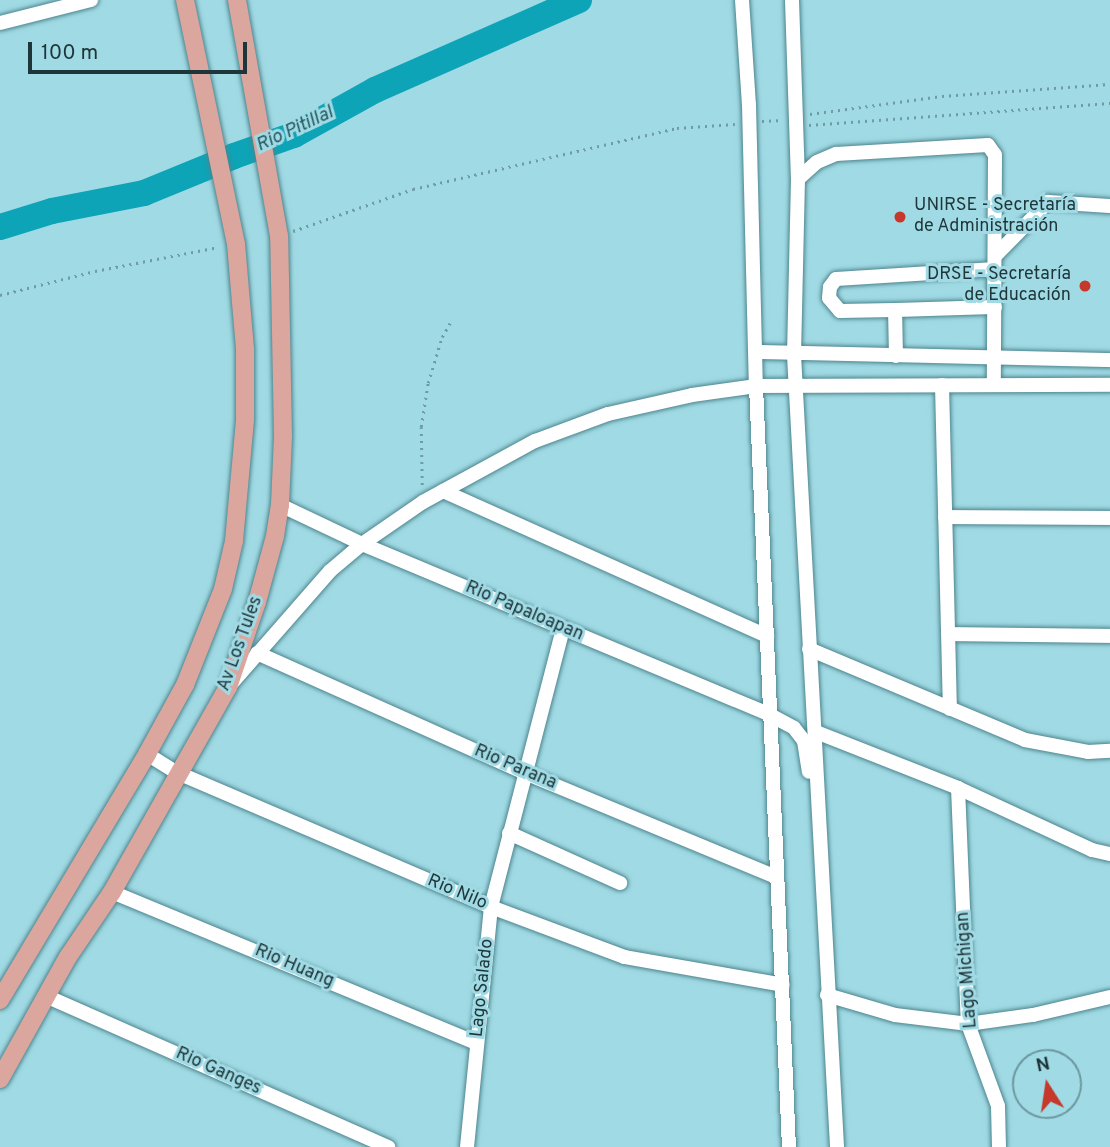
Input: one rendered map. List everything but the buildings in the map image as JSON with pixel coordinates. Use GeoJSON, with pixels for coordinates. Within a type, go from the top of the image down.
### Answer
{"type":"FeatureCollection","features":[{"type":"Feature","properties":{"kind":"main road","name":"Av Los Tules"},"geometry":{"type":"LineString","coordinates":[[0,1000],[147,754],[184,685],[223,589],[234,541],[245,419],[245,349],[236,244],[185,0]]}},
{"type":"Feature","properties":{"kind":"main road","name":"Av Los Tules"},"geometry":{"type":"LineString","coordinates":[[0,1079],[68,957],[112,892],[228,687],[257,602],[280,505],[284,377],[279,236],[237,0]]}},
{"type":"Feature","properties":{"kind":"street"},"geometry":{"type":"LineString","coordinates":[[0,23],[41,7],[91,0]]}},
{"type":"Feature","properties":{"kind":"street"},"geometry":{"type":"LineString","coordinates":[[742,0],[750,122],[756,386],[789,1147]]}},
{"type":"Feature","properties":{"kind":"street"},"geometry":{"type":"LineString","coordinates":[[792,0],[798,179],[795,387],[837,1147]]}},
{"type":"Feature","properties":{"kind":"street"},"geometry":{"type":"LineString","coordinates":[[798,179],[817,162],[836,154],[988,145],[995,155],[994,384]]}},
{"type":"Feature","properties":{"kind":"street"},"geometry":{"type":"LineString","coordinates":[[995,307],[840,312],[829,298],[830,287],[836,279],[995,262],[1048,202],[1110,206]]}},
{"type":"Feature","properties":{"kind":"street"},"geometry":{"type":"LineString","coordinates":[[895,310],[896,356]]}},
{"type":"Feature","properties":{"kind":"street"},"geometry":{"type":"LineString","coordinates":[[757,352],[794,355],[995,356],[1110,360]]}},
{"type":"Feature","properties":{"kind":"street"},"geometry":{"type":"LineString","coordinates":[[942,385],[950,709]]}},
{"type":"Feature","properties":{"kind":"street"},"geometry":{"type":"LineString","coordinates":[[228,687],[330,571],[362,544],[423,502],[535,441],[608,414],[692,394],[756,386],[1110,385]]}},
{"type":"Feature","properties":{"kind":"street"},"geometry":{"type":"LineString","coordinates":[[443,491],[766,636]]}},
{"type":"Feature","properties":{"kind":"street","name":"Rio Papaloapan"},"geometry":{"type":"LineString","coordinates":[[280,505],[362,544],[770,715],[794,728],[804,741],[818,835]]}},
{"type":"Feature","properties":{"kind":"street"},"geometry":{"type":"LineString","coordinates":[[945,517],[1110,517]]}},
{"type":"Feature","properties":{"kind":"street","name":"Lago Salado"},"geometry":{"type":"LineString","coordinates":[[467,1147],[491,907],[562,628]]}},
{"type":"Feature","properties":{"kind":"street"},"geometry":{"type":"LineString","coordinates":[[950,634],[1110,636]]}},
{"type":"Feature","properties":{"kind":"street"},"geometry":{"type":"LineString","coordinates":[[809,649],[1025,740],[1088,752],[1110,751]]}},
{"type":"Feature","properties":{"kind":"street","name":"Rio Parana"},"geometry":{"type":"LineString","coordinates":[[257,653],[525,772],[776,877]]}},
{"type":"Feature","properties":{"kind":"street"},"geometry":{"type":"LineString","coordinates":[[816,732],[958,788],[1092,850],[1110,854]]}},
{"type":"Feature","properties":{"kind":"street","name":"Rio Nilo"},"geometry":{"type":"LineString","coordinates":[[147,754],[178,773],[491,907],[625,957],[783,985]]}},
{"type":"Feature","properties":{"kind":"street","name":"Lago Michigan"},"geometry":{"type":"LineString","coordinates":[[958,788],[968,1024],[998,1106],[999,1147]]}},
{"type":"Feature","properties":{"kind":"street"},"geometry":{"type":"LineString","coordinates":[[509,833],[620,883]]}},
{"type":"Feature","properties":{"kind":"street","name":"Rio Huang"},"geometry":{"type":"LineString","coordinates":[[112,892],[477,1043]]}},
{"type":"Feature","properties":{"kind":"street"},"geometry":{"type":"LineString","coordinates":[[827,995],[895,1015],[968,1024],[1033,1015],[1110,997]]}},
{"type":"Feature","properties":{"kind":"street","name":"Rio Ganges"},"geometry":{"type":"LineString","coordinates":[[48,996],[388,1147]]}},
{"type":"Feature","properties":{"kind":"path"},"geometry":{"type":"LineString","coordinates":[[797,121],[942,96],[1110,84]]}},
{"type":"Feature","properties":{"kind":"path"},"geometry":{"type":"LineString","coordinates":[[279,236],[414,189],[677,128],[1110,103]]}},
{"type":"Feature","properties":{"kind":"path"},"geometry":{"type":"LineString","coordinates":[[0,295],[95,271],[236,244]]}},
{"type":"Feature","properties":{"kind":"path"},"geometry":{"type":"LineString","coordinates":[[423,502],[421,426],[428,383],[442,337],[452,320]]}},
{"type":"Feature","properties":{"kind":"waterway","name":"Rio Pitillal"},"geometry":{"type":"LineString","coordinates":[[0,227],[52,211],[144,193],[294,135],[375,90],[579,0]]}},
{"type":"Feature","properties":{"kind":"place","name":"UNIRSE - Secretaría de Administración"},"geometry":{"type":"Point","coordinates":[900,217]}},
{"type":"Feature","properties":{"kind":"place","name":"DRSE - Secretaría de Educación"},"geometry":{"type":"Point","coordinates":[1085,286]}}]}
